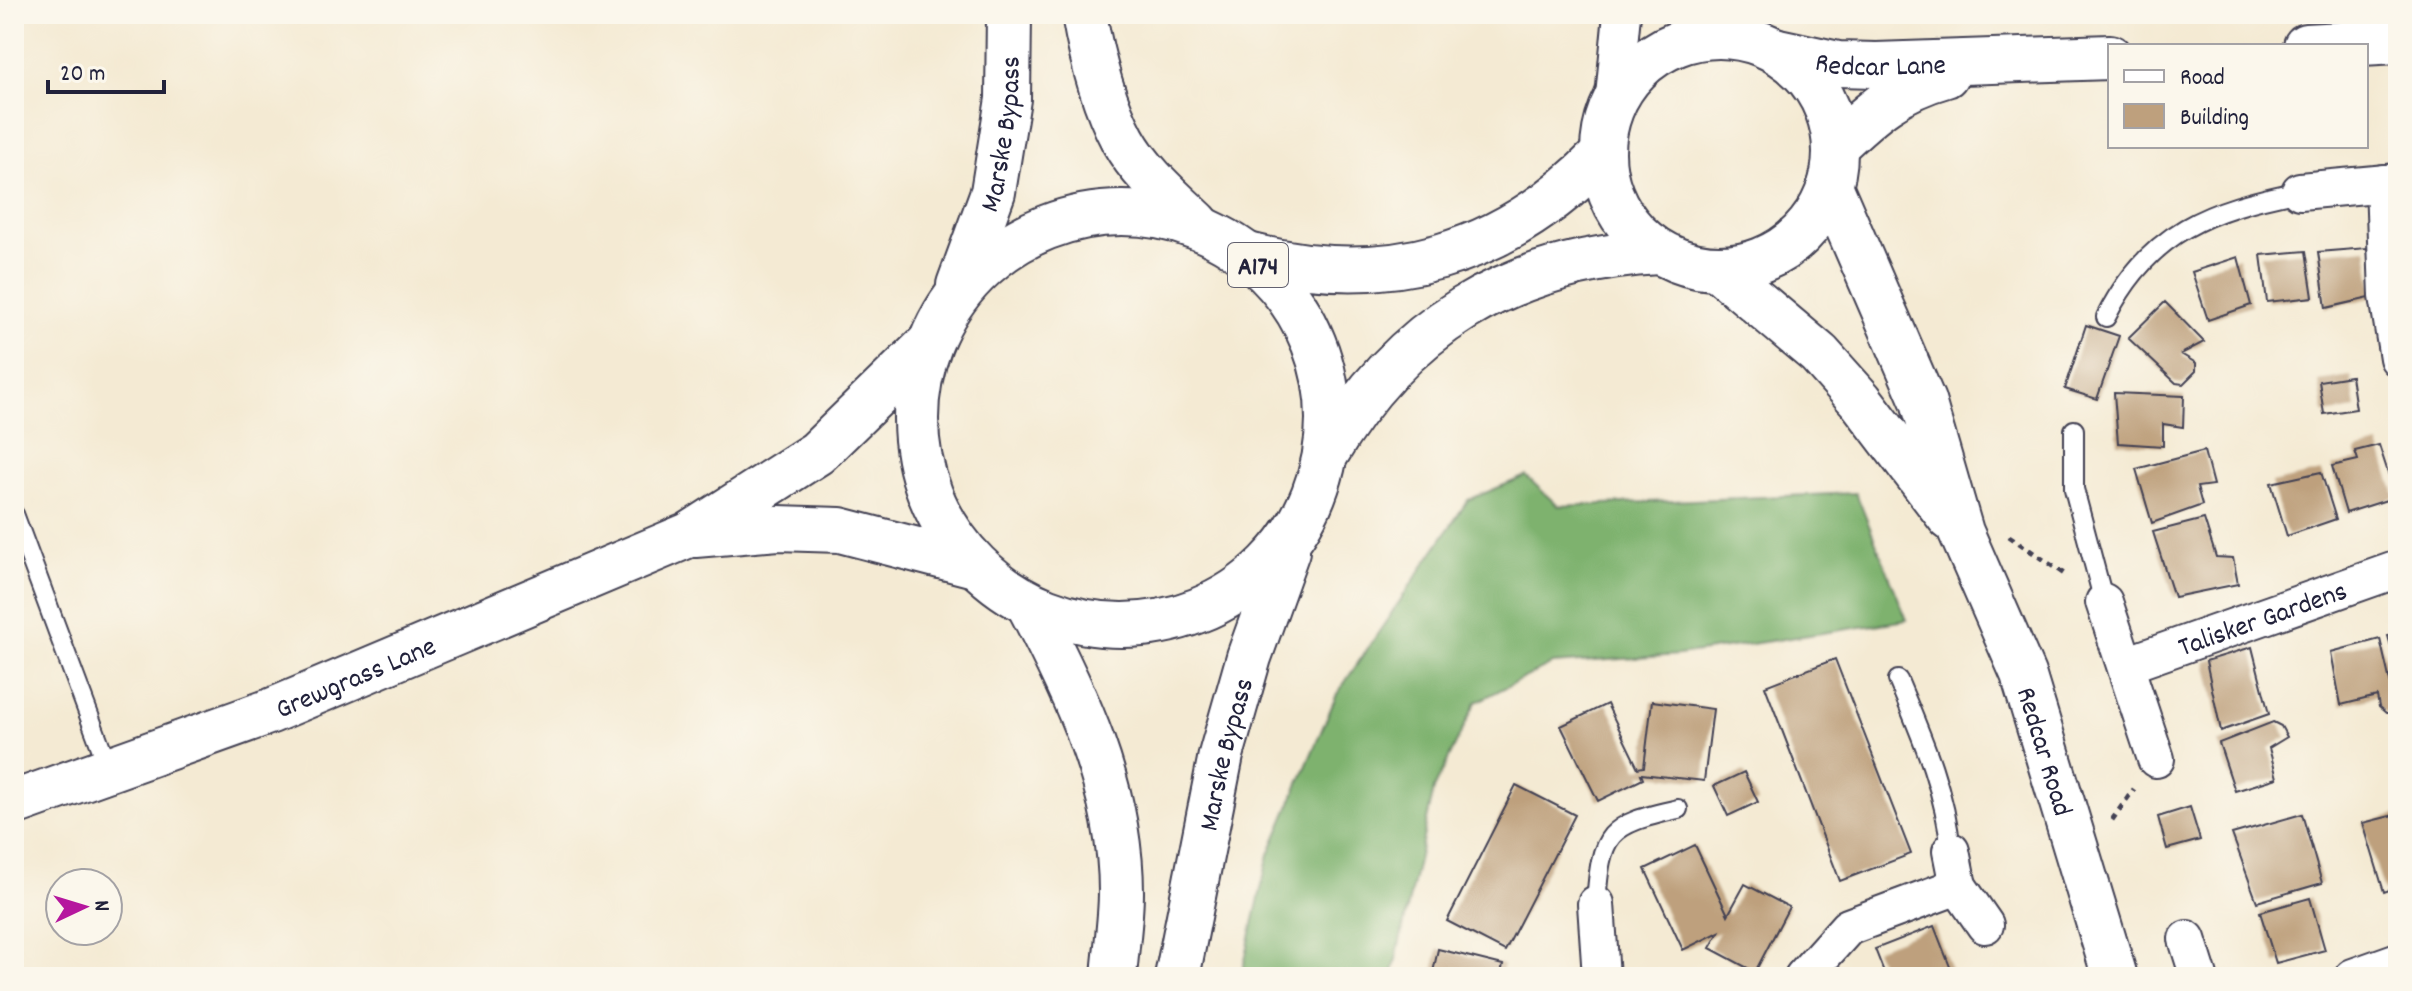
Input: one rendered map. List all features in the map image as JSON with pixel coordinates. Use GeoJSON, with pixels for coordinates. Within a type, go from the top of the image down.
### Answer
{"type":"FeatureCollection","features":[{"type":"Feature","properties":{"kind":"main road","name":"Marske Bypass"},"geometry":{"type":"LineString","coordinates":[[956,295],[993,192],[1008,99],[1009,14]]}},
{"type":"Feature","properties":{"kind":"main road","name":"A174"},"geometry":{"type":"LineString","coordinates":[[1084,14],[1103,88],[1123,140],[1151,179],[1204,229],[1248,255],[1287,295],[1314,345],[1327,399],[1325,456],[1313,498],[1291,537],[1264,569],[1231,595],[1180,617],[1152,624],[1110,626],[1068,620],[1029,605],[971,564],[943,524],[927,491],[915,417],[929,344],[956,295],[999,252],[1054,223],[1114,212],[1144,213],[1204,229]]}},
{"type":"Feature","properties":{"kind":"main road"},"geometry":{"type":"LineString","coordinates":[[1753,35],[1792,62],[1822,100],[1832,166],[1814,219],[1788,246],[1754,263],[1718,269],[1687,264],[1658,252],[1629,226],[1610,192],[1603,154],[1613,107],[1624,85],[1640,67],[1682,42],[1753,35]]}},
{"type":"Feature","properties":{"kind":"main road","name":"Redcar Lane"},"geometry":{"type":"LineString","coordinates":[[1753,35],[1838,64],[2108,57]]}},
{"type":"Feature","properties":{"kind":"main road"},"geometry":{"type":"LineString","coordinates":[[2343,44],[2398,41]]}},
{"type":"Feature","properties":{"kind":"main road","name":"Redcar Lane"},"geometry":{"type":"LineString","coordinates":[[1832,166],[1889,97],[1916,83],[1991,61]]}},
{"type":"Feature","properties":{"kind":"main road"},"geometry":{"type":"LineString","coordinates":[[1248,255],[1285,264],[1335,270],[1399,266],[1436,259],[1474,246],[1522,222],[1575,183],[1603,154]]}},
{"type":"Feature","properties":{"kind":"main road","name":"Redcar Road"},"geometry":{"type":"LineString","coordinates":[[1832,166],[1923,401],[1982,532],[2115,977]]}},
{"type":"Feature","properties":{"kind":"main road"},"geometry":{"type":"LineString","coordinates":[[1325,456],[1346,420],[1380,377],[1431,330],[1465,307],[1513,282],[1578,261],[1658,252]]}},
{"type":"Feature","properties":{"kind":"main road","name":"Redcar Road"},"geometry":{"type":"LineString","coordinates":[[1718,269],[1819,354],[1982,532]]}},
{"type":"Feature","properties":{"kind":"main road","name":"Grewgrass Lane"},"geometry":{"type":"LineString","coordinates":[[14,803],[271,711],[689,535],[817,453],[929,344]]}},
{"type":"Feature","properties":{"kind":"main road","name":"Grewgrass Lane"},"geometry":{"type":"LineString","coordinates":[[689,535],[778,528],[840,530],[971,564]]}},
{"type":"Feature","properties":{"kind":"main road","name":"Marske Bypass"},"geometry":{"type":"LineString","coordinates":[[1177,977],[1221,755],[1249,657],[1291,537]]}},
{"type":"Feature","properties":{"kind":"main road","name":"A174"},"geometry":{"type":"LineString","coordinates":[[1029,605],[1090,730],[1113,805],[1121,892],[1114,977]]}},
{"type":"Feature","properties":{"kind":"street"},"geometry":{"type":"LineString","coordinates":[[1613,107],[1622,14]]}},
{"type":"Feature","properties":{"kind":"street"},"geometry":{"type":"LineString","coordinates":[[2300,191],[2391,182],[2388,296],[2398,358]]}},
{"type":"Feature","properties":{"kind":"street","name":"Talisker Gardens"},"geometry":{"type":"LineString","coordinates":[[2126,665],[2398,569]]}},
{"type":"Feature","properties":{"kind":"street"},"geometry":{"type":"LineString","coordinates":[[2104,602],[2156,759]]}},
{"type":"Feature","properties":{"kind":"street"},"geometry":{"type":"LineString","coordinates":[[1951,851],[1958,886],[1985,925]]}},
{"type":"Feature","properties":{"kind":"street"},"geometry":{"type":"LineString","coordinates":[[1803,977],[1848,927],[1958,886]]}},
{"type":"Feature","properties":{"kind":"street"},"geometry":{"type":"LineString","coordinates":[[1596,904],[1602,977]]}},
{"type":"Feature","properties":{"kind":"street"},"geometry":{"type":"LineString","coordinates":[[2187,939],[2199,977]]}},
{"type":"Feature","properties":{"kind":"street"},"geometry":{"type":"LineString","coordinates":[[2353,977],[2398,961]]}},
{"type":"Feature","properties":{"kind":"lane"},"geometry":{"type":"LineString","coordinates":[[2106,317],[2120,289],[2142,261],[2196,221],[2240,203],[2300,191]]}},
{"type":"Feature","properties":{"kind":"lane"},"geometry":{"type":"LineString","coordinates":[[2074,430],[2074,489],[2104,602]]}},
{"type":"Feature","properties":{"kind":"lane"},"geometry":{"type":"LineString","coordinates":[[14,514],[109,769]]}},
{"type":"Feature","properties":{"kind":"lane"},"geometry":{"type":"LineString","coordinates":[[1898,680],[1943,796],[1951,851]]}},
{"type":"Feature","properties":{"kind":"lane"},"geometry":{"type":"LineString","coordinates":[[1596,904],[1599,859],[1613,832],[1637,818],[1678,809]]}},
{"type":"Feature","properties":{"kind":"path"},"geometry":{"type":"LineString","coordinates":[[1982,532],[2104,602]]}},
{"type":"Feature","properties":{"kind":"path"},"geometry":{"type":"LineString","coordinates":[[2081,861],[2156,759]]}},
{"type":"Feature","properties":{"kind":"green space"},"geometry":{"type":"Polygon","coordinates":[[[1526,476],[1558,506],[1856,493],[1907,620],[1679,655],[1552,664],[1476,702],[1434,789],[1392,977],[1241,977],[1269,854],[1337,694],[1468,500],[1526,476]]]}},
{"type":"Feature","properties":{"kind":"building"},"geometry":{"type":"Polygon","coordinates":[[[2367,248],[2374,297],[2326,308],[2318,252],[2367,248]]]}},
{"type":"Feature","properties":{"kind":"building"},"geometry":{"type":"Polygon","coordinates":[[[2306,251],[2313,297],[2267,302],[2261,255],[2306,251]]]}},
{"type":"Feature","properties":{"kind":"building"},"geometry":{"type":"Polygon","coordinates":[[[2238,257],[2251,305],[2208,320],[2192,272],[2238,257]]]}},
{"type":"Feature","properties":{"kind":"building"},"geometry":{"type":"Polygon","coordinates":[[[2165,302],[2204,342],[2181,354],[2196,363],[2196,371],[2183,384],[2176,383],[2128,338],[2165,302]]]}},
{"type":"Feature","properties":{"kind":"building"},"geometry":{"type":"Polygon","coordinates":[[[2086,325],[2119,336],[2097,399],[2065,389],[2086,325]]]}},
{"type":"Feature","properties":{"kind":"building"},"geometry":{"type":"Polygon","coordinates":[[[2351,376],[2356,409],[2324,414],[2319,381],[2351,376]]]}},
{"type":"Feature","properties":{"kind":"building"},"geometry":{"type":"Polygon","coordinates":[[[2114,393],[2184,396],[2183,427],[2163,424],[2163,446],[2118,443],[2114,393]]]}},
{"type":"Feature","properties":{"kind":"building"},"geometry":{"type":"Polygon","coordinates":[[[2379,445],[2396,497],[2346,513],[2332,466],[2358,460],[2355,451],[2379,445]]]}},
{"type":"Feature","properties":{"kind":"building"},"geometry":{"type":"Polygon","coordinates":[[[2204,451],[2213,485],[2197,487],[2202,505],[2152,523],[2136,469],[2204,451]]]}},
{"type":"Feature","properties":{"kind":"building"},"geometry":{"type":"Polygon","coordinates":[[[2321,472],[2336,519],[2287,536],[2271,483],[2321,472]]]}},
{"type":"Feature","properties":{"kind":"building"},"geometry":{"type":"Polygon","coordinates":[[[2204,519],[2216,557],[2233,558],[2238,584],[2174,597],[2153,532],[2204,519]]]}},
{"type":"Feature","properties":{"kind":"building"},"geometry":{"type":"Polygon","coordinates":[[[2398,633],[2398,667],[2397,667],[2388,636],[2398,633]]]}},
{"type":"Feature","properties":{"kind":"building"},"geometry":{"type":"Polygon","coordinates":[[[2380,639],[2395,703],[2392,713],[2386,713],[2379,707],[2377,696],[2341,705],[2331,652],[2380,639]]]}},
{"type":"Feature","properties":{"kind":"building"},"geometry":{"type":"Polygon","coordinates":[[[2252,647],[2269,714],[2221,731],[2206,661],[2252,647]]]}},
{"type":"Feature","properties":{"kind":"building"},"geometry":{"type":"Polygon","coordinates":[[[1835,659],[1911,854],[1840,881],[1765,686],[1835,659]]]}},
{"type":"Feature","properties":{"kind":"building"},"geometry":{"type":"Polygon","coordinates":[[[1652,701],[1713,709],[1704,781],[1641,774],[1643,779],[1598,801],[1561,726],[1607,704],[1638,768],[1644,767],[1652,701]]]}},
{"type":"Feature","properties":{"kind":"building"},"geometry":{"type":"Polygon","coordinates":[[[2273,722],[2281,726],[2287,737],[2269,748],[2277,778],[2235,791],[2219,743],[2273,722]]]}},
{"type":"Feature","properties":{"kind":"building"},"geometry":{"type":"Polygon","coordinates":[[[1744,772],[1758,802],[1728,816],[1714,786],[1744,772]]]}},
{"type":"Feature","properties":{"kind":"building"},"geometry":{"type":"Polygon","coordinates":[[[1516,785],[1575,815],[1505,951],[1447,921],[1516,785]]]}},
{"type":"Feature","properties":{"kind":"building"},"geometry":{"type":"Polygon","coordinates":[[[2190,807],[2200,840],[2167,849],[2158,817],[2190,807]]]}},
{"type":"Feature","properties":{"kind":"building"},"geometry":{"type":"Polygon","coordinates":[[[2302,814],[2322,883],[2257,902],[2232,834],[2302,814]]]}},
{"type":"Feature","properties":{"kind":"building"},"geometry":{"type":"Polygon","coordinates":[[[2398,814],[2398,887],[2384,892],[2363,823],[2398,814]]]}},
{"type":"Feature","properties":{"kind":"building"},"geometry":{"type":"Polygon","coordinates":[[[1695,845],[1728,915],[1745,884],[1789,907],[1755,972],[1710,948],[1719,932],[1683,950],[1645,869],[1695,845]]]}},
{"type":"Feature","properties":{"kind":"building"},"geometry":{"type":"Polygon","coordinates":[[[2310,898],[2325,950],[2276,963],[2260,912],[2310,898]]]}},
{"type":"Feature","properties":{"kind":"building"},"geometry":{"type":"Polygon","coordinates":[[[1934,926],[1954,977],[1886,977],[1875,949],[1934,926]]]}},
{"type":"Feature","properties":{"kind":"building"},"geometry":{"type":"Polygon","coordinates":[[[1438,949],[1503,965],[1500,977],[1432,977],[1438,949]]]}}]}
